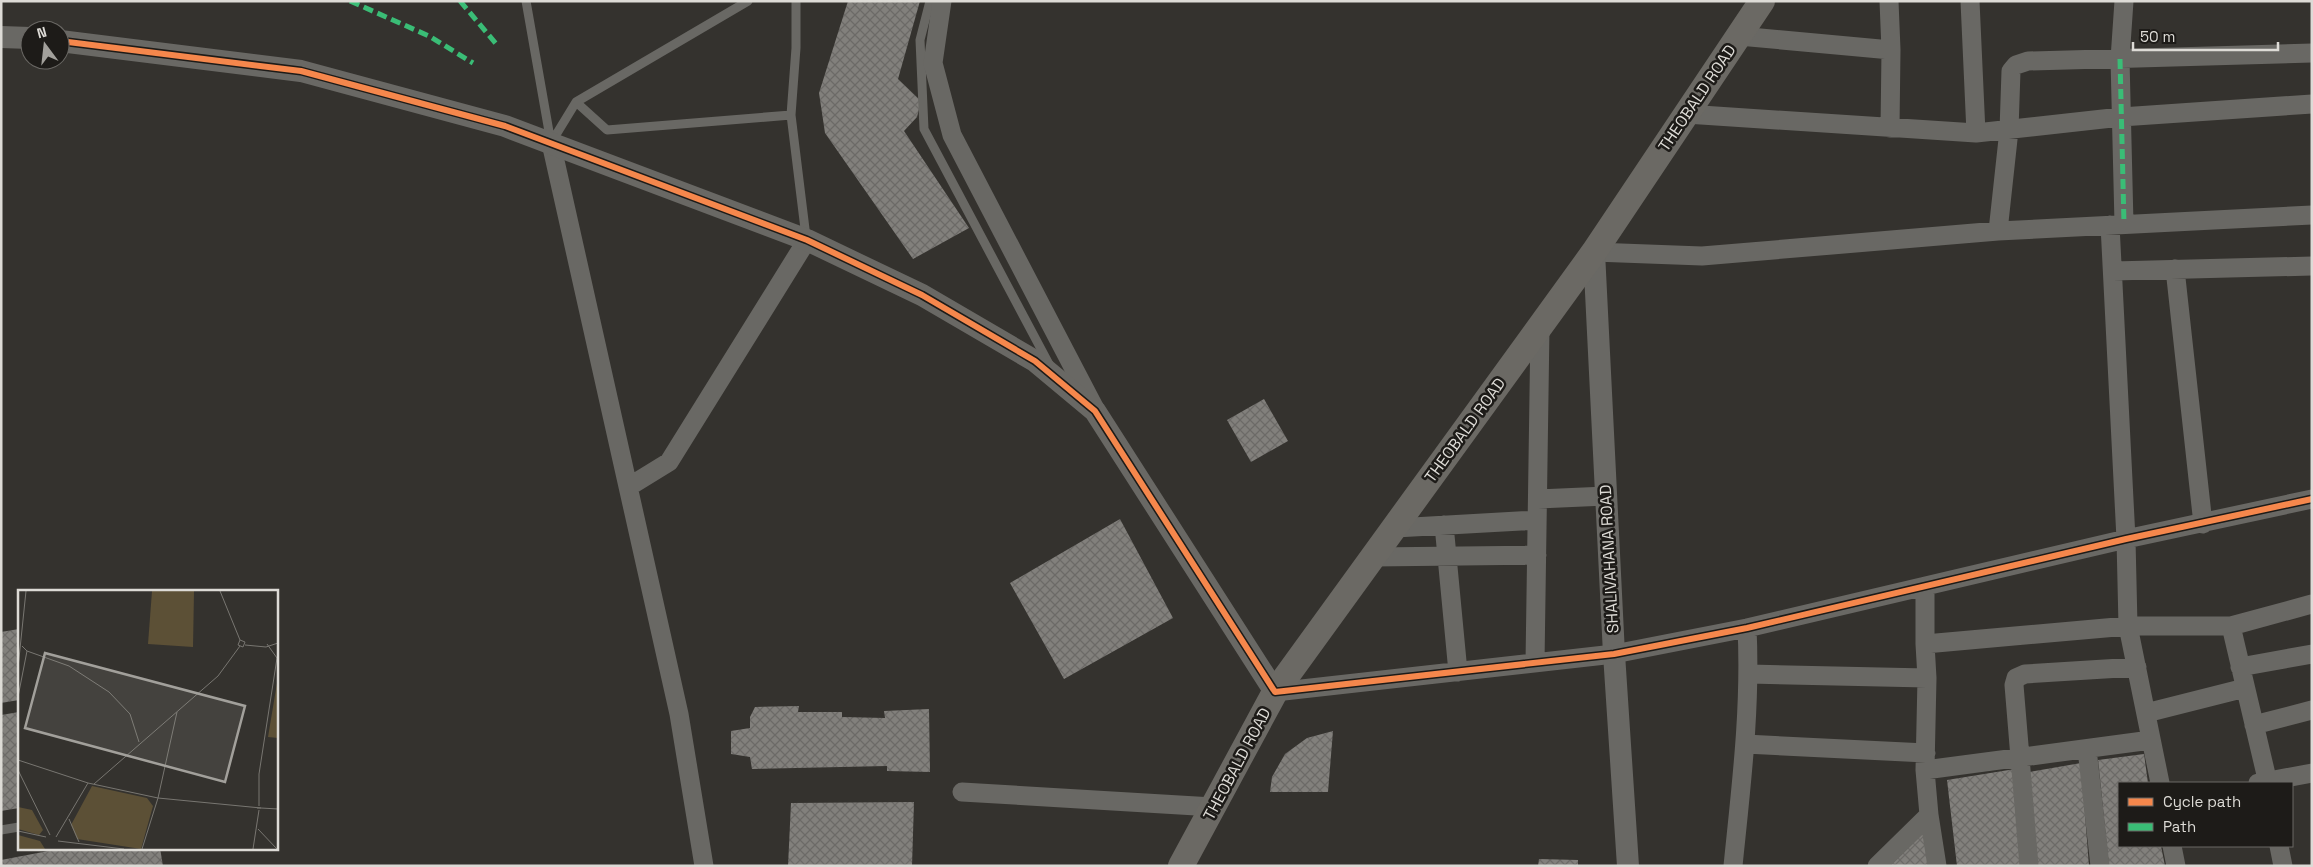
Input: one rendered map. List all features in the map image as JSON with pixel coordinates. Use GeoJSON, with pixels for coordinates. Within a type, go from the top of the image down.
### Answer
{"type":"FeatureCollection","features":[{"type":"Feature","properties":{"kind":"main road","name":"THEOBALD ROAD"},"geometry":{"type":"LineString","coordinates":[[1181,866],[1275,692],[1594,252],[1762,1]]}},
{"type":"Feature","properties":{"kind":"street"},"geometry":{"type":"LineString","coordinates":[[942,1],[933,62],[952,135],[1096,411],[1275,692],[1614,654],[1747,628],[2126,539],[2203,524],[2312,499]]}},
{"type":"Feature","properties":{"kind":"street"},"geometry":{"type":"LineString","coordinates":[[1889,1],[1891,50],[1890,128]]}},
{"type":"Feature","properties":{"kind":"street"},"geometry":{"type":"LineString","coordinates":[[1970,1],[1976,133]]}},
{"type":"Feature","properties":{"kind":"street"},"geometry":{"type":"LineString","coordinates":[[2124,1],[2120,59],[2121,117],[2117,225],[2113,271],[2126,539],[2128,626],[2160,782]]}},
{"type":"Feature","properties":{"kind":"street"},"geometry":{"type":"LineString","coordinates":[[1739,36],[1891,50]]}},
{"type":"Feature","properties":{"kind":"street"},"geometry":{"type":"LineString","coordinates":[[1,37],[20,38]]}},
{"type":"Feature","properties":{"kind":"street"},"geometry":{"type":"LineString","coordinates":[[70,42],[301,70],[505,126],[807,240],[922,295],[1035,361],[1096,411]]}},
{"type":"Feature","properties":{"kind":"street"},"geometry":{"type":"LineString","coordinates":[[1998,231],[2009,130],[2011,71],[2016,65],[2028,62],[2312,54]]}},
{"type":"Feature","properties":{"kind":"street"},"geometry":{"type":"LineString","coordinates":[[1686,114],[1976,133],[2121,117],[2312,104]]}},
{"type":"Feature","properties":{"kind":"street"},"geometry":{"type":"LineString","coordinates":[[551,143],[630,486],[679,714],[704,866]]}},
{"type":"Feature","properties":{"kind":"street"},"geometry":{"type":"LineString","coordinates":[[1594,252],[1702,256],[1998,231],[2312,215]]}},
{"type":"Feature","properties":{"kind":"street"},"geometry":{"type":"LineString","coordinates":[[630,486],[669,462],[807,240]]}},
{"type":"Feature","properties":{"kind":"street","name":"SHALIVAHANA ROAD"},"geometry":{"type":"LineString","coordinates":[[1594,252],[1614,654],[1628,866]]}},
{"type":"Feature","properties":{"kind":"street"},"geometry":{"type":"LineString","coordinates":[[2113,271],[2312,266]]}},
{"type":"Feature","properties":{"kind":"street"},"geometry":{"type":"LineString","coordinates":[[2175,269],[2203,524]]}},
{"type":"Feature","properties":{"kind":"street"},"geometry":{"type":"LineString","coordinates":[[1536,663],[1540,327]]}},
{"type":"Feature","properties":{"kind":"street"},"geometry":{"type":"LineString","coordinates":[[1538,499],[1606,496]]}},
{"type":"Feature","properties":{"kind":"street"},"geometry":{"type":"LineString","coordinates":[[1395,528],[1537,520]]}},
{"type":"Feature","properties":{"kind":"street"},"geometry":{"type":"LineString","coordinates":[[1444,525],[1458,672]]}},
{"type":"Feature","properties":{"kind":"street"},"geometry":{"type":"LineString","coordinates":[[1373,557],[1537,555]]}},
{"type":"Feature","properties":{"kind":"street"},"geometry":{"type":"LineString","coordinates":[[1925,586],[1927,678],[1925,761],[1929,815],[1937,866]]}},
{"type":"Feature","properties":{"kind":"street"},"geometry":{"type":"LineString","coordinates":[[1925,644],[2128,626],[2231,626],[2312,604]]}},
{"type":"Feature","properties":{"kind":"street"},"geometry":{"type":"LineString","coordinates":[[2231,626],[2254,725],[2264,782]]}},
{"type":"Feature","properties":{"kind":"street"},"geometry":{"type":"LineString","coordinates":[[1733,866],[1745,744],[1749,674],[1747,628]]}},
{"type":"Feature","properties":{"kind":"street"},"geometry":{"type":"LineString","coordinates":[[2240,668],[2312,654]]}},
{"type":"Feature","properties":{"kind":"street"},"geometry":{"type":"LineString","coordinates":[[2029,866],[2014,685],[2016,678],[2026,674],[2137,667]]}},
{"type":"Feature","properties":{"kind":"street"},"geometry":{"type":"LineString","coordinates":[[1749,674],[1927,678]]}},
{"type":"Feature","properties":{"kind":"street"},"geometry":{"type":"LineString","coordinates":[[2146,713],[2245,688]]}},
{"type":"Feature","properties":{"kind":"street"},"geometry":{"type":"LineString","coordinates":[[2254,725],[2312,710]]}},
{"type":"Feature","properties":{"kind":"street"},"geometry":{"type":"LineString","coordinates":[[1745,744],[1925,761],[2020,758],[2151,740]]}},
{"type":"Feature","properties":{"kind":"street"},"geometry":{"type":"LineString","coordinates":[[2087,749],[2100,866]]}},
{"type":"Feature","properties":{"kind":"street"},"geometry":{"type":"LineString","coordinates":[[2269,782],[2312,773]]}},
{"type":"Feature","properties":{"kind":"street"},"geometry":{"type":"LineString","coordinates":[[962,792],[1213,807]]}},
{"type":"Feature","properties":{"kind":"street"},"geometry":{"type":"LineString","coordinates":[[1876,866],[1929,815]]}},
{"type":"Feature","properties":{"kind":"street"},"geometry":{"type":"LineString","coordinates":[[2172,847],[2176,866]]}},
{"type":"Feature","properties":{"kind":"street"},"geometry":{"type":"LineString","coordinates":[[2279,847],[2282,866]]}},
{"type":"Feature","properties":{"kind":"lane"},"geometry":{"type":"LineString","coordinates":[[526,1],[551,143]]}},
{"type":"Feature","properties":{"kind":"lane"},"geometry":{"type":"LineString","coordinates":[[551,143],[576,102],[748,1]]}},
{"type":"Feature","properties":{"kind":"lane"},"geometry":{"type":"LineString","coordinates":[[796,1],[796,48],[791,116],[807,240]]}},
{"type":"Feature","properties":{"kind":"lane"},"geometry":{"type":"LineString","coordinates":[[930,1],[920,40],[924,129],[1058,380]]}},
{"type":"Feature","properties":{"kind":"lane"},"geometry":{"type":"LineString","coordinates":[[576,102],[607,130],[791,116]]}},
{"type":"Feature","properties":{"kind":"lane"},"geometry":{"type":"LineString","coordinates":[[1,830],[18,827]]}},
{"type":"Feature","properties":{"kind":"building"},"geometry":{"type":"Polygon","coordinates":[[[848,1],[920,1],[898,79],[921,101],[917,117],[904,131],[969,228],[913,259],[825,133],[819,93],[848,1]]]}},
{"type":"Feature","properties":{"kind":"building"},"geometry":{"type":"Polygon","coordinates":[[[1264,399],[1288,441],[1251,462],[1227,420],[1264,399]]]}},
{"type":"Feature","properties":{"kind":"building"},"geometry":{"type":"Polygon","coordinates":[[[1120,519],[1173,618],[1064,679],[1010,583],[1120,519]]]}},
{"type":"Feature","properties":{"kind":"building"},"geometry":{"type":"Polygon","coordinates":[[[18,629],[18,700],[1,703],[1,632],[18,629]]]}},
{"type":"Feature","properties":{"kind":"building"},"geometry":{"type":"Polygon","coordinates":[[[799,706],[798,712],[842,712],[842,717],[885,718],[884,711],[929,709],[930,772],[887,771],[887,766],[752,769],[750,757],[731,754],[731,731],[750,728],[750,717],[755,707],[799,706]]]}},
{"type":"Feature","properties":{"kind":"building"},"geometry":{"type":"Polygon","coordinates":[[[18,712],[18,808],[1,811],[1,715],[18,712]]]}},
{"type":"Feature","properties":{"kind":"building"},"geometry":{"type":"Polygon","coordinates":[[[1333,731],[1328,792],[1270,792],[1272,777],[1285,754],[1307,738],[1333,731]]]}},
{"type":"Feature","properties":{"kind":"building"},"geometry":{"type":"Polygon","coordinates":[[[2144,754],[2148,782],[2118,782],[2118,847],[2161,847],[2165,866],[2109,866],[2098,760],[2144,754]]]}},
{"type":"Feature","properties":{"kind":"building"},"geometry":{"type":"Polygon","coordinates":[[[2081,763],[2089,866],[2037,866],[2029,772],[2081,763]]]}},
{"type":"Feature","properties":{"kind":"building"},"geometry":{"type":"Polygon","coordinates":[[[2015,769],[2024,866],[1957,866],[1947,780],[2015,769]]]}},
{"type":"Feature","properties":{"kind":"building"},"geometry":{"type":"Polygon","coordinates":[[[914,802],[912,866],[788,866],[791,803],[914,802]]]}},
{"type":"Feature","properties":{"kind":"building"},"geometry":{"type":"Polygon","coordinates":[[[1926,829],[1932,866],[1890,866],[1926,829]]]}},
{"type":"Feature","properties":{"kind":"building"},"geometry":{"type":"Polygon","coordinates":[[[54,850],[160,850],[163,866],[1,866],[1,860],[54,850]]]}},
{"type":"Feature","properties":{"kind":"building"},"geometry":{"type":"Polygon","coordinates":[[[1539,859],[1578,860],[1578,866],[1538,866],[1539,859]]]}},
{"type":"Feature","properties":{"kind":"marked path"},"geometry":{"type":"LineString","coordinates":[[350,1],[429,36],[473,63]]}},
{"type":"Feature","properties":{"kind":"marked path"},"geometry":{"type":"LineString","coordinates":[[460,1],[498,46]]}},
{"type":"Feature","properties":{"kind":"marked path"},"geometry":{"type":"LineString","coordinates":[[2120,59],[2124,224]]}},
{"type":"Feature","properties":{"kind":"cycle path"},"geometry":{"type":"LineString","coordinates":[[70,42],[301,71],[505,126],[807,240],[922,295],[1035,361],[1095,411],[1275,692],[1614,654],[1747,628],[2126,539],[2312,499]]}}]}
